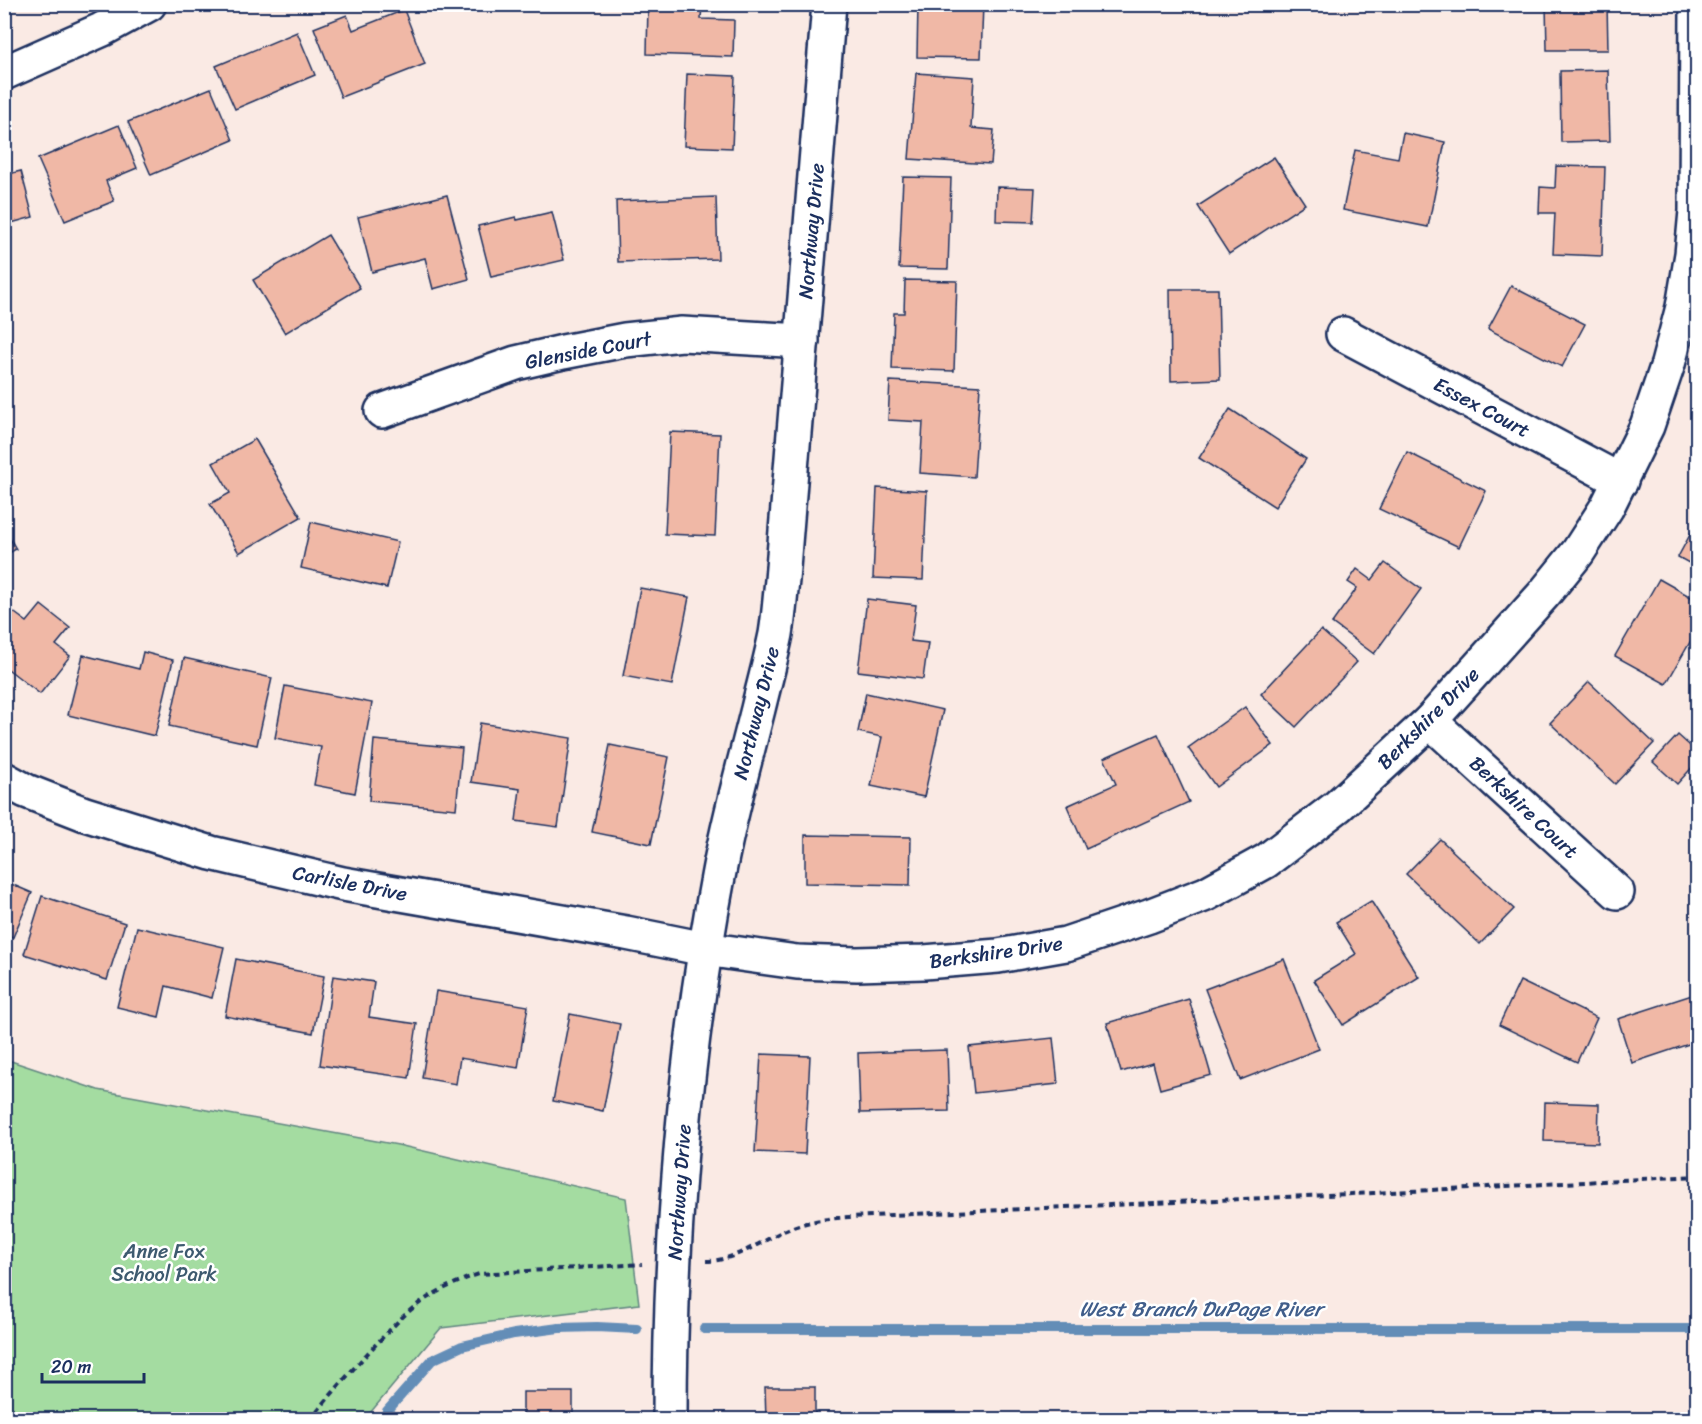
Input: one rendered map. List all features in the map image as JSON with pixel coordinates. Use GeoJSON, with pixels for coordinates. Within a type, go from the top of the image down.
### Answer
{"type":"FeatureCollection","features":[{"type":"Feature","properties":{"kind":"street"},"geometry":{"type":"LineString","coordinates":[[4,73],[101,30],[149,4]]}},
{"type":"Feature","properties":{"kind":"street","name":"Northway Drive"},"geometry":{"type":"LineString","coordinates":[[670,1419],[673,1262],[693,1040],[705,949],[718,876],[730,818],[776,635],[829,4]]}},
{"type":"Feature","properties":{"kind":"street","name":"Berkshire Drive"},"geometry":{"type":"LineString","coordinates":[[705,949],[797,962],[857,964],[998,956],[1066,944],[1206,894],[1266,861],[1338,806],[1430,721],[1544,594],[1578,552],[1607,507],[1647,426],[1668,364],[1683,307],[1692,254],[1696,190],[1697,4]]}},
{"type":"Feature","properties":{"kind":"street","name":"Glenside Court"},"geometry":{"type":"LineString","coordinates":[[382,411],[516,363],[625,340],[682,334],[802,341]]}},
{"type":"Feature","properties":{"kind":"street","name":"Essex Court"},"geometry":{"type":"LineString","coordinates":[[1343,334],[1621,481]]}},
{"type":"Feature","properties":{"kind":"street","name":"Berkshire Court"},"geometry":{"type":"LineString","coordinates":[[1430,721],[1617,892]]}},
{"type":"Feature","properties":{"kind":"street","name":"Carlisle Drive"},"geometry":{"type":"LineString","coordinates":[[4,779],[85,814],[211,853],[343,884],[705,949]]}},
{"type":"Feature","properties":{"kind":"path"},"geometry":{"type":"LineString","coordinates":[[711,1261],[722,1259],[812,1222],[891,1215],[1698,1176]]}},
{"type":"Feature","properties":{"kind":"path"},"geometry":{"type":"LineString","coordinates":[[310,1419],[402,1317],[438,1291],[479,1274],[637,1264]]}},
{"type":"Feature","properties":{"kind":"green space","name":"Anne Fox School Park"},"geometry":{"type":"Polygon","coordinates":[[[5,1059],[98,1090],[398,1145],[626,1198],[639,1304],[441,1328],[365,1419],[5,1419],[5,1059]]]}},
{"type":"Feature","properties":{"kind":"water"},"geometry":{"type":"Polygon","coordinates":[[[1215,1415],[1329,1419],[1161,1419],[1215,1415]]]}},
{"type":"Feature","properties":{"kind":"building"},"geometry":{"type":"Polygon","coordinates":[[[648,4],[702,4],[701,19],[734,20],[733,57],[647,54],[648,4]]]}},
{"type":"Feature","properties":{"kind":"building"},"geometry":{"type":"Polygon","coordinates":[[[918,4],[983,4],[981,58],[917,57],[918,4]]]}},
{"type":"Feature","properties":{"kind":"building"},"geometry":{"type":"Polygon","coordinates":[[[1546,4],[1607,4],[1608,50],[1547,50],[1546,4]]]}},
{"type":"Feature","properties":{"kind":"building"},"geometry":{"type":"Polygon","coordinates":[[[404,10],[425,64],[341,97],[314,28],[347,15],[353,30],[404,10]]]}},
{"type":"Feature","properties":{"kind":"building"},"geometry":{"type":"Polygon","coordinates":[[[297,32],[315,75],[235,109],[216,66],[297,32]]]}},
{"type":"Feature","properties":{"kind":"building"},"geometry":{"type":"Polygon","coordinates":[[[1608,70],[1610,141],[1561,142],[1560,71],[1608,70]]]}},
{"type":"Feature","properties":{"kind":"building"},"geometry":{"type":"Polygon","coordinates":[[[916,73],[974,77],[971,128],[994,130],[991,164],[909,159],[916,73]]]}},
{"type":"Feature","properties":{"kind":"building"},"geometry":{"type":"Polygon","coordinates":[[[687,74],[735,76],[732,148],[684,146],[687,74]]]}},
{"type":"Feature","properties":{"kind":"building"},"geometry":{"type":"Polygon","coordinates":[[[211,88],[233,140],[151,175],[128,122],[211,88]]]}},
{"type":"Feature","properties":{"kind":"building"},"geometry":{"type":"Polygon","coordinates":[[[119,125],[137,168],[106,181],[114,201],[65,221],[38,159],[119,125]]]}},
{"type":"Feature","properties":{"kind":"building"},"geometry":{"type":"Polygon","coordinates":[[[1403,133],[1445,142],[1428,227],[1343,210],[1355,150],[1398,158],[1403,133]]]}},
{"type":"Feature","properties":{"kind":"building"},"geometry":{"type":"Polygon","coordinates":[[[1274,157],[1305,204],[1229,254],[1198,206],[1274,157]]]}},
{"type":"Feature","properties":{"kind":"building"},"geometry":{"type":"Polygon","coordinates":[[[1556,166],[1605,167],[1602,256],[1553,254],[1555,213],[1539,213],[1540,187],[1555,188],[1556,166]]]}},
{"type":"Feature","properties":{"kind":"building"},"geometry":{"type":"Polygon","coordinates":[[[21,171],[33,217],[4,225],[4,175],[21,171]]]}},
{"type":"Feature","properties":{"kind":"building"},"geometry":{"type":"Polygon","coordinates":[[[903,177],[951,178],[948,269],[899,268],[903,177]]]}},
{"type":"Feature","properties":{"kind":"building"},"geometry":{"type":"Polygon","coordinates":[[[997,187],[1035,188],[1033,222],[996,221],[997,187]]]}},
{"type":"Feature","properties":{"kind":"building"},"geometry":{"type":"Polygon","coordinates":[[[447,195],[469,279],[433,289],[425,258],[372,272],[358,217],[447,195]]]}},
{"type":"Feature","properties":{"kind":"building"},"geometry":{"type":"Polygon","coordinates":[[[716,197],[718,259],[618,262],[616,201],[716,197]]]}},
{"type":"Feature","properties":{"kind":"building"},"geometry":{"type":"Polygon","coordinates":[[[552,212],[564,260],[491,277],[478,226],[552,212]]]}},
{"type":"Feature","properties":{"kind":"building"},"geometry":{"type":"Polygon","coordinates":[[[328,235],[360,288],[285,333],[253,280],[328,235]]]}},
{"type":"Feature","properties":{"kind":"building"},"geometry":{"type":"Polygon","coordinates":[[[905,280],[957,281],[954,371],[892,369],[894,313],[904,313],[905,280]]]}},
{"type":"Feature","properties":{"kind":"building"},"geometry":{"type":"Polygon","coordinates":[[[1511,286],[1585,324],[1562,367],[1488,329],[1511,286]]]}},
{"type":"Feature","properties":{"kind":"building"},"geometry":{"type":"Polygon","coordinates":[[[1170,289],[1218,289],[1220,379],[1171,381],[1170,289]]]}},
{"type":"Feature","properties":{"kind":"building"},"geometry":{"type":"Polygon","coordinates":[[[890,381],[980,386],[974,477],[920,473],[923,422],[888,420],[890,381]]]}},
{"type":"Feature","properties":{"kind":"building"},"geometry":{"type":"Polygon","coordinates":[[[1230,409],[1306,459],[1275,507],[1199,458],[1230,409]]]}},
{"type":"Feature","properties":{"kind":"building"},"geometry":{"type":"Polygon","coordinates":[[[670,432],[720,434],[715,536],[665,534],[670,432]]]}},
{"type":"Feature","properties":{"kind":"building"},"geometry":{"type":"Polygon","coordinates":[[[255,439],[301,517],[239,553],[210,504],[230,493],[213,463],[255,439]]]}},
{"type":"Feature","properties":{"kind":"building"},"geometry":{"type":"Polygon","coordinates":[[[1407,452],[1486,491],[1459,547],[1379,509],[1407,452]]]}},
{"type":"Feature","properties":{"kind":"building"},"geometry":{"type":"Polygon","coordinates":[[[877,488],[927,491],[923,580],[873,578],[877,488]]]}},
{"type":"Feature","properties":{"kind":"building"},"geometry":{"type":"Polygon","coordinates":[[[1698,520],[1698,568],[1678,557],[1698,520]]]}},
{"type":"Feature","properties":{"kind":"building"},"geometry":{"type":"Polygon","coordinates":[[[311,522],[398,542],[387,588],[301,568],[311,522]]]}},
{"type":"Feature","properties":{"kind":"building"},"geometry":{"type":"Polygon","coordinates":[[[4,528],[16,549],[4,556],[4,528]]]}},
{"type":"Feature","properties":{"kind":"building"},"geometry":{"type":"Polygon","coordinates":[[[1385,563],[1421,589],[1374,654],[1332,623],[1357,588],[1348,582],[1357,569],[1372,580],[1385,563]]]}},
{"type":"Feature","properties":{"kind":"building"},"geometry":{"type":"Polygon","coordinates":[[[1659,579],[1698,601],[1698,628],[1666,684],[1615,656],[1659,579]]]}},
{"type":"Feature","properties":{"kind":"building"},"geometry":{"type":"Polygon","coordinates":[[[640,588],[689,597],[672,685],[623,676],[640,588]]]}},
{"type":"Feature","properties":{"kind":"building"},"geometry":{"type":"Polygon","coordinates":[[[867,599],[916,605],[911,641],[928,643],[923,679],[858,671],[867,599]]]}},
{"type":"Feature","properties":{"kind":"building"},"geometry":{"type":"Polygon","coordinates":[[[4,605],[27,622],[41,605],[70,628],[56,645],[70,656],[40,694],[4,666],[4,605]]]}},
{"type":"Feature","properties":{"kind":"building"},"geometry":{"type":"Polygon","coordinates":[[[1321,630],[1357,662],[1296,727],[1261,694],[1321,630]]]}},
{"type":"Feature","properties":{"kind":"building"},"geometry":{"type":"Polygon","coordinates":[[[143,652],[173,660],[155,736],[68,715],[83,655],[139,669],[143,652]]]}},
{"type":"Feature","properties":{"kind":"building"},"geometry":{"type":"Polygon","coordinates":[[[184,658],[272,678],[257,745],[169,726],[184,658]]]}},
{"type":"Feature","properties":{"kind":"building"},"geometry":{"type":"Polygon","coordinates":[[[1589,682],[1654,743],[1615,784],[1550,723],[1589,682]]]}},
{"type":"Feature","properties":{"kind":"building"},"geometry":{"type":"Polygon","coordinates":[[[285,686],[372,703],[355,793],[314,785],[321,747],[275,738],[285,686]]]}},
{"type":"Feature","properties":{"kind":"building"},"geometry":{"type":"Polygon","coordinates":[[[866,693],[943,710],[924,797],[871,786],[882,737],[858,732],[866,693]]]}},
{"type":"Feature","properties":{"kind":"building"},"geometry":{"type":"Polygon","coordinates":[[[1245,707],[1273,745],[1216,787],[1188,748],[1245,707]]]}},
{"type":"Feature","properties":{"kind":"building"},"geometry":{"type":"Polygon","coordinates":[[[480,723],[571,738],[558,827],[516,821],[520,789],[471,782],[480,723]]]}},
{"type":"Feature","properties":{"kind":"building"},"geometry":{"type":"Polygon","coordinates":[[[1158,734],[1189,802],[1086,849],[1067,806],[1116,784],[1104,758],[1158,734]]]}},
{"type":"Feature","properties":{"kind":"building"},"geometry":{"type":"Polygon","coordinates":[[[1678,735],[1698,753],[1698,761],[1677,784],[1653,762],[1678,735]]]}},
{"type":"Feature","properties":{"kind":"building"},"geometry":{"type":"Polygon","coordinates":[[[374,740],[462,748],[456,809],[369,801],[374,740]]]}},
{"type":"Feature","properties":{"kind":"building"},"geometry":{"type":"Polygon","coordinates":[[[610,745],[669,757],[651,844],[592,832],[610,745]]]}},
{"type":"Feature","properties":{"kind":"building"},"geometry":{"type":"Polygon","coordinates":[[[805,835],[911,837],[910,885],[805,883],[805,835]]]}},
{"type":"Feature","properties":{"kind":"building"},"geometry":{"type":"Polygon","coordinates":[[[1440,839],[1514,909],[1480,944],[1406,874],[1440,839]]]}},
{"type":"Feature","properties":{"kind":"building"},"geometry":{"type":"Polygon","coordinates":[[[4,881],[32,893],[13,937],[4,934],[4,881]]]}},
{"type":"Feature","properties":{"kind":"building"},"geometry":{"type":"Polygon","coordinates":[[[42,896],[125,923],[107,980],[24,954],[42,896]]]}},
{"type":"Feature","properties":{"kind":"building"},"geometry":{"type":"Polygon","coordinates":[[[1371,901],[1419,977],[1343,1025],[1314,980],[1356,954],[1336,922],[1371,901]]]}},
{"type":"Feature","properties":{"kind":"building"},"geometry":{"type":"Polygon","coordinates":[[[137,927],[224,947],[212,998],[166,986],[159,1017],[117,1007],[137,927]]]}},
{"type":"Feature","properties":{"kind":"building"},"geometry":{"type":"Polygon","coordinates":[[[236,959],[324,976],[313,1033],[225,1016],[236,959]]]}},
{"type":"Feature","properties":{"kind":"building"},"geometry":{"type":"Polygon","coordinates":[[[1284,959],[1319,1049],[1240,1080],[1205,989],[1284,959]]]}},
{"type":"Feature","properties":{"kind":"building"},"geometry":{"type":"Polygon","coordinates":[[[333,976],[374,982],[369,1017],[417,1024],[409,1078],[320,1065],[333,976]]]}},
{"type":"Feature","properties":{"kind":"building"},"geometry":{"type":"Polygon","coordinates":[[[1520,981],[1597,1018],[1577,1062],[1499,1025],[1520,981]]]}},
{"type":"Feature","properties":{"kind":"building"},"geometry":{"type":"Polygon","coordinates":[[[436,991],[528,1006],[518,1068],[460,1058],[456,1084],[422,1078],[436,991]]]}},
{"type":"Feature","properties":{"kind":"building"},"geometry":{"type":"Polygon","coordinates":[[[1698,993],[1698,1041],[1632,1063],[1618,1019],[1698,993]]]}},
{"type":"Feature","properties":{"kind":"building"},"geometry":{"type":"Polygon","coordinates":[[[1189,999],[1211,1075],[1160,1089],[1153,1063],[1121,1072],[1107,1023],[1189,999]]]}},
{"type":"Feature","properties":{"kind":"building"},"geometry":{"type":"Polygon","coordinates":[[[570,1014],[620,1024],[603,1111],[553,1101],[570,1014]]]}},
{"type":"Feature","properties":{"kind":"building"},"geometry":{"type":"Polygon","coordinates":[[[1053,1038],[1058,1084],[974,1093],[969,1047],[1053,1038]]]}},
{"type":"Feature","properties":{"kind":"building"},"geometry":{"type":"Polygon","coordinates":[[[947,1050],[949,1111],[860,1113],[858,1053],[947,1050]]]}},
{"type":"Feature","properties":{"kind":"building"},"geometry":{"type":"Polygon","coordinates":[[[761,1054],[810,1056],[805,1154],[755,1152],[761,1054]]]}},
{"type":"Feature","properties":{"kind":"building"},"geometry":{"type":"Polygon","coordinates":[[[1545,1102],[1599,1104],[1598,1143],[1544,1141],[1545,1102]]]}},
{"type":"Feature","properties":{"kind":"building"},"geometry":{"type":"Polygon","coordinates":[[[765,1387],[815,1387],[815,1420],[766,1420],[765,1387]]]}},
{"type":"Feature","properties":{"kind":"building"},"geometry":{"type":"Polygon","coordinates":[[[523,1392],[573,1392],[573,1420],[523,1420],[523,1392]]]}},
{"type":"Feature","properties":{"kind":"waterway","name":"West Branch DuPage River"},"geometry":{"type":"LineString","coordinates":[[384,1420],[387,1411],[432,1360],[462,1346],[514,1334],[559,1328],[637,1329]]}},
{"type":"Feature","properties":{"kind":"waterway","name":"West Branch DuPage River"},"geometry":{"type":"LineString","coordinates":[[704,1329],[1698,1329]]}}]}
